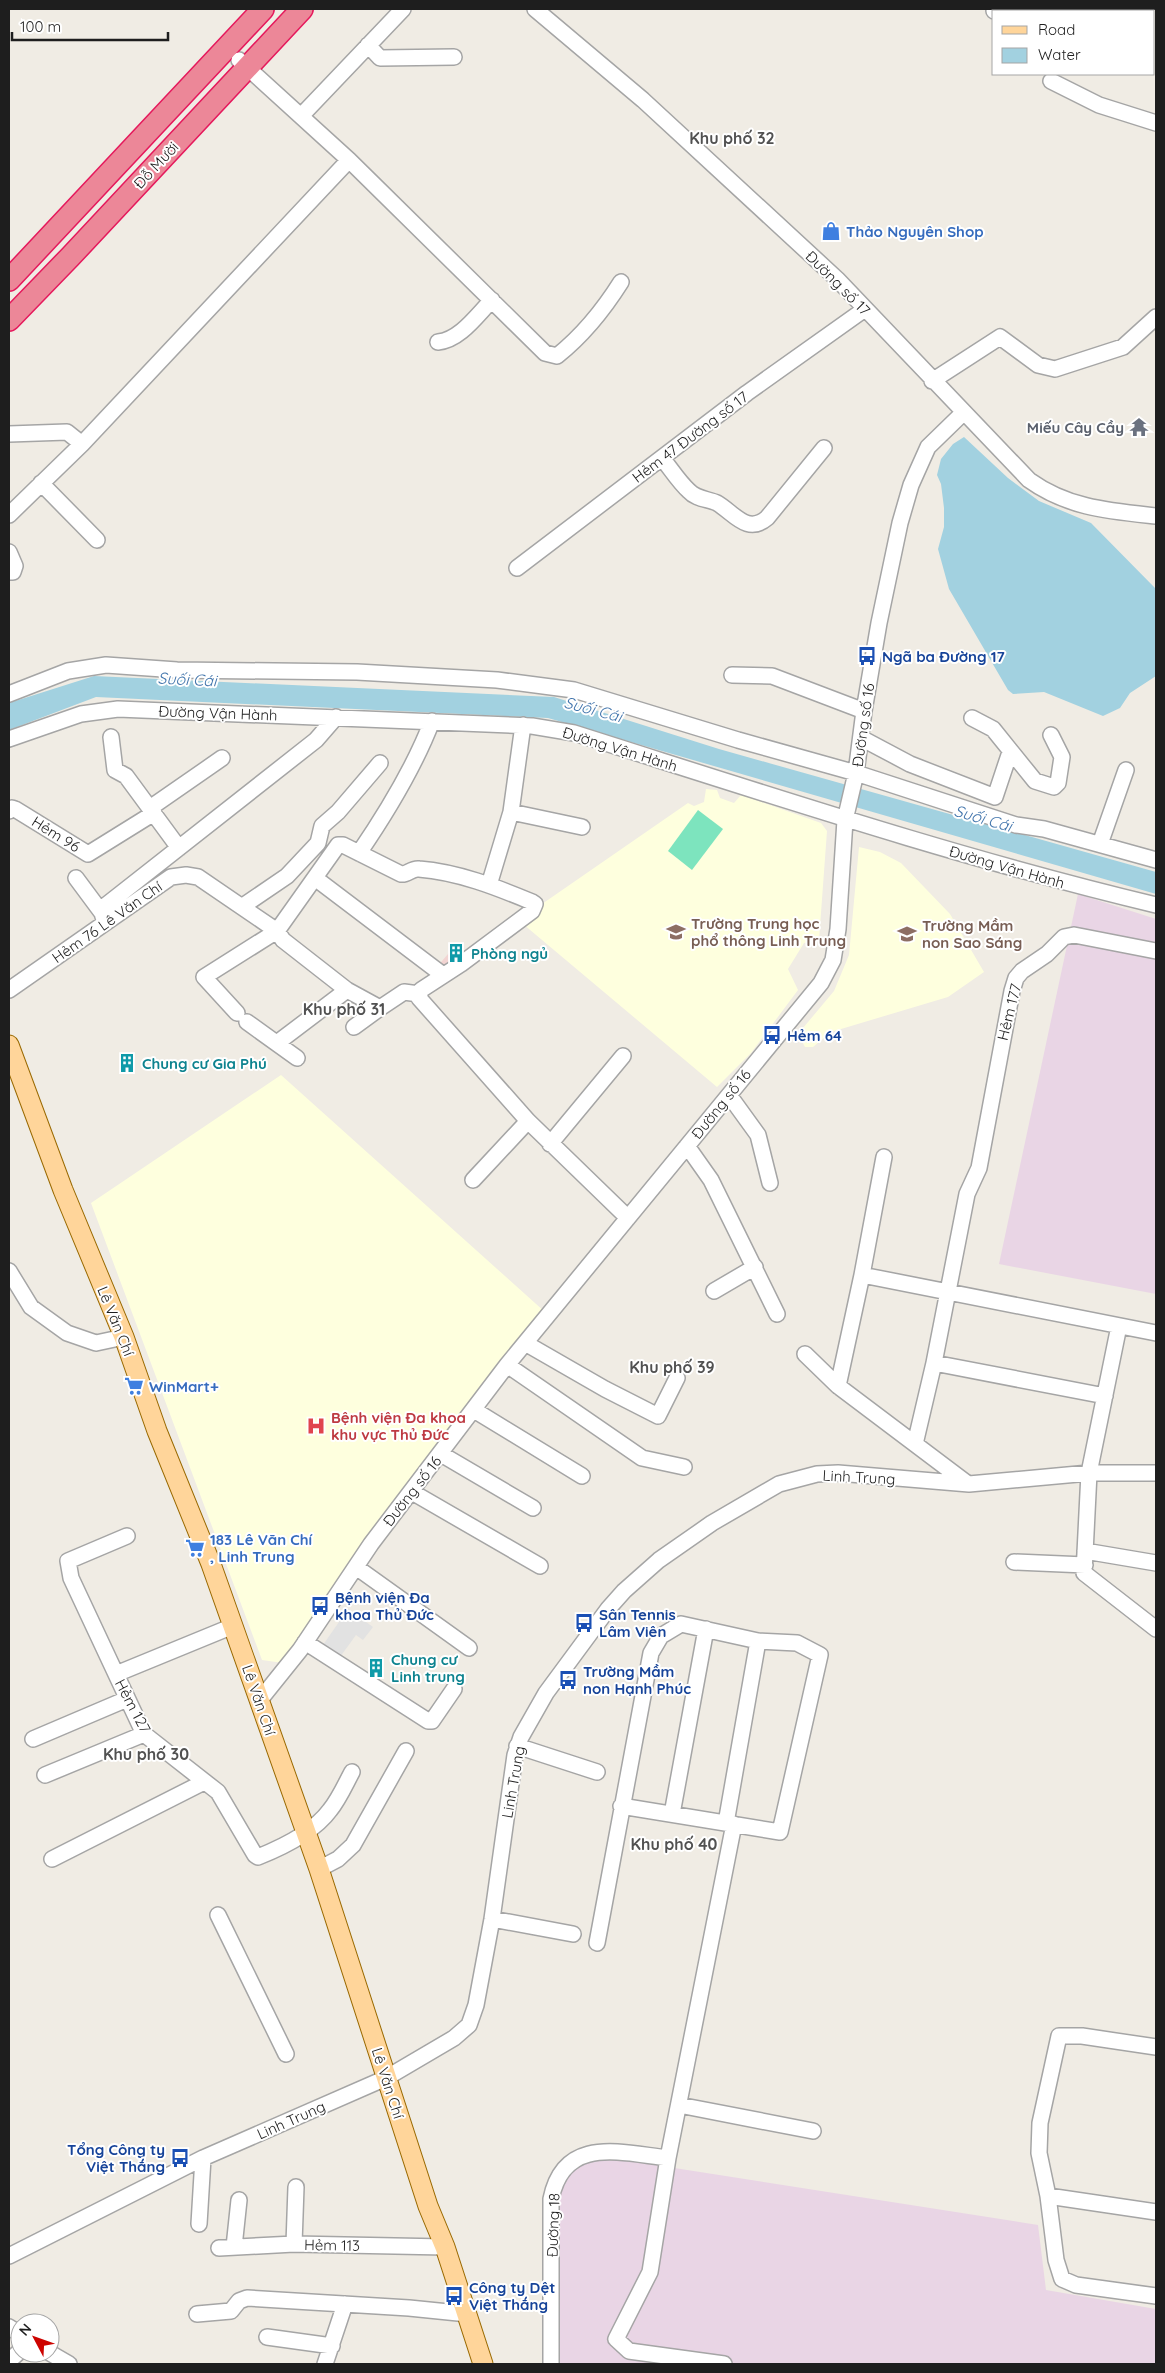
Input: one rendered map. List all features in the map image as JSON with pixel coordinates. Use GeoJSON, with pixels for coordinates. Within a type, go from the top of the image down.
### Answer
{"type":"FeatureCollection","features":[{"type":"Feature","properties":{"kind":"highway"},"geometry":{"type":"LineString","coordinates":[[9,263],[246,9]]}},
{"type":"Feature","properties":{"kind":"highway","name":"Đỗ Mười"},"geometry":{"type":"LineString","coordinates":[[9,280],[263,9]]}},
{"type":"Feature","properties":{"kind":"highway","name":"Đỗ Mười"},"geometry":{"type":"LineString","coordinates":[[9,320],[77,250],[243,63],[288,9]]}},
{"type":"Feature","properties":{"kind":"highway","name":"Đỗ Mười"},"geometry":{"type":"LineString","coordinates":[[9,304],[243,63],[302,9]]}},
{"type":"Feature","properties":{"kind":"main road","name":"Lê Văn Chí"},"geometry":{"type":"LineString","coordinates":[[9,1044],[63,1190],[124,1337],[157,1431],[211,1564],[319,1869],[428,2206],[445,2247],[483,2364]]}},
{"type":"Feature","properties":{"kind":"street"},"geometry":{"type":"LineString","coordinates":[[300,116],[403,9]]}},
{"type":"Feature","properties":{"kind":"street","name":"Đường số 17"},"geometry":{"type":"LineString","coordinates":[[535,9],[637,95],[753,199],[837,279],[1028,480],[1049,494],[1063,500],[1102,510],[1156,516]]}},
{"type":"Feature","properties":{"kind":"street"},"geometry":{"type":"LineString","coordinates":[[1117,9],[1134,9]]}},
{"type":"Feature","properties":{"kind":"street"},"geometry":{"type":"LineString","coordinates":[[368,45],[380,58],[454,58]]}},
{"type":"Feature","properties":{"kind":"street"},"geometry":{"type":"LineString","coordinates":[[243,63],[349,160],[546,353],[557,356],[572,343],[612,297],[621,282]]}},
{"type":"Feature","properties":{"kind":"street"},"geometry":{"type":"LineString","coordinates":[[1051,80],[1098,105],[1156,123]]}},
{"type":"Feature","properties":{"kind":"street"},"geometry":{"type":"LineString","coordinates":[[9,515],[82,444],[349,160]]}},
{"type":"Feature","properties":{"kind":"street"},"geometry":{"type":"LineString","coordinates":[[438,342],[447,342],[455,337],[492,300]]}},
{"type":"Feature","properties":{"kind":"street","name":"Hẻm 47 Đường số 17"},"geometry":{"type":"LineString","coordinates":[[517,568],[747,393],[865,309]]}},
{"type":"Feature","properties":{"kind":"street"},"geometry":{"type":"LineString","coordinates":[[932,381],[1000,337],[1038,365],[1055,369],[1123,347],[1156,318]]}},
{"type":"Feature","properties":{"kind":"street","name":"Đường số 16"},"geometry":{"type":"LineString","coordinates":[[259,1701],[305,1642],[356,1567],[507,1365],[821,982],[833,960],[838,929],[846,815],[855,778],[864,711],[900,523],[911,485],[928,447],[963,413]]}},
{"type":"Feature","properties":{"kind":"street"},"geometry":{"type":"LineString","coordinates":[[9,434],[67,432],[82,444]]}},
{"type":"Feature","properties":{"kind":"street"},"geometry":{"type":"LineString","coordinates":[[662,458],[693,495],[717,503],[735,517],[752,525],[759,524],[766,518],[824,448]]}},
{"type":"Feature","properties":{"kind":"street"},"geometry":{"type":"LineString","coordinates":[[41,482],[97,540]]}},
{"type":"Feature","properties":{"kind":"street"},"geometry":{"type":"LineString","coordinates":[[9,552],[15,566],[13,572],[9,572]]}},
{"type":"Feature","properties":{"kind":"street"},"geometry":{"type":"LineString","coordinates":[[9,694],[68,671],[106,665],[177,670],[357,672],[496,680],[574,690],[855,778],[1016,825],[1044,829],[1156,860]]}},
{"type":"Feature","properties":{"kind":"street"},"geometry":{"type":"LineString","coordinates":[[732,676],[772,676],[864,711]]}},
{"type":"Feature","properties":{"kind":"street","name":"Đường Vận Hành"},"geometry":{"type":"LineString","coordinates":[[9,739],[81,714],[111,710],[523,725],[574,733],[846,815],[1065,884],[1156,906]]}},
{"type":"Feature","properties":{"kind":"street"},"geometry":{"type":"LineString","coordinates":[[104,918],[105,906],[316,740],[336,717]]}},
{"type":"Feature","properties":{"kind":"street"},"geometry":{"type":"LineString","coordinates":[[972,718],[993,729],[1035,781],[1054,787],[1058,783],[1062,757],[1051,735]]}},
{"type":"Feature","properties":{"kind":"street"},"geometry":{"type":"LineString","coordinates":[[359,853],[385,814],[411,766],[432,721]]}},
{"type":"Feature","properties":{"kind":"street"},"geometry":{"type":"LineString","coordinates":[[489,885],[511,812],[523,725]]}},
{"type":"Feature","properties":{"kind":"street"},"geometry":{"type":"LineString","coordinates":[[111,737],[115,770],[126,776],[179,848]]}},
{"type":"Feature","properties":{"kind":"street"},"geometry":{"type":"LineString","coordinates":[[861,738],[910,764],[995,797],[1010,752]]}},
{"type":"Feature","properties":{"kind":"street"},"geometry":{"type":"LineString","coordinates":[[152,811],[222,758]]}},
{"type":"Feature","properties":{"kind":"street"},"geometry":{"type":"LineString","coordinates":[[243,906],[287,876],[318,843],[322,826],[338,812],[380,763]]}},
{"type":"Feature","properties":{"kind":"street"},"geometry":{"type":"LineString","coordinates":[[1100,844],[1126,770]]}},
{"type":"Feature","properties":{"kind":"street","name":"Hẻm 96"},"geometry":{"type":"LineString","coordinates":[[9,811],[12,808],[16,809],[88,854],[152,811]]}},
{"type":"Feature","properties":{"kind":"street"},"geometry":{"type":"LineString","coordinates":[[511,812],[582,827]]}},
{"type":"Feature","properties":{"kind":"street"},"geometry":{"type":"LineString","coordinates":[[297,1058],[242,1017],[204,977],[277,931],[284,924],[338,845],[343,845],[401,874],[417,868],[489,885],[532,902],[535,907],[500,936],[421,990],[419,994]]}},
{"type":"Feature","properties":{"kind":"street","name":"Hẻm 76 Lê Văn Chí"},"geometry":{"type":"LineString","coordinates":[[9,990],[104,918],[171,877],[186,875],[198,877],[243,906],[277,931],[283,940],[347,990],[380,1008]]}},
{"type":"Feature","properties":{"kind":"street"},"geometry":{"type":"LineString","coordinates":[[76,878],[104,918]]}},
{"type":"Feature","properties":{"kind":"street"},"geometry":{"type":"LineString","coordinates":[[315,878],[443,975]]}},
{"type":"Feature","properties":{"kind":"street","name":"Hẻm 177"},"geometry":{"type":"LineString","coordinates":[[915,1444],[949,1293],[966,1198],[979,1168],[1007,1008],[1016,978],[1064,937],[1074,935],[1156,951]]}},
{"type":"Feature","properties":{"kind":"street"},"geometry":{"type":"LineString","coordinates":[[277,1043],[347,990]]}},
{"type":"Feature","properties":{"kind":"street"},"geometry":{"type":"LineString","coordinates":[[354,1028],[404,992],[419,994]]}},
{"type":"Feature","properties":{"kind":"street"},"geometry":{"type":"LineString","coordinates":[[419,994],[422,1002],[528,1121],[628,1218]]}},
{"type":"Feature","properties":{"kind":"street"},"geometry":{"type":"LineString","coordinates":[[550,1144],[623,1056]]}},
{"type":"Feature","properties":{"kind":"street"},"geometry":{"type":"LineString","coordinates":[[729,1095],[758,1134],[770,1183]]}},
{"type":"Feature","properties":{"kind":"street"},"geometry":{"type":"LineString","coordinates":[[473,1180],[528,1121]]}},
{"type":"Feature","properties":{"kind":"street"},"geometry":{"type":"LineString","coordinates":[[687,1146],[712,1180],[756,1267],[777,1314]]}},
{"type":"Feature","properties":{"kind":"street"},"geometry":{"type":"LineString","coordinates":[[838,1386],[862,1275],[884,1157]]}},
{"type":"Feature","properties":{"kind":"street"},"geometry":{"type":"LineString","coordinates":[[714,1291],[756,1267]]}},
{"type":"Feature","properties":{"kind":"street"},"geometry":{"type":"LineString","coordinates":[[9,1271],[31,1307],[67,1333],[96,1343],[124,1337]]}},
{"type":"Feature","properties":{"kind":"street"},"geometry":{"type":"LineString","coordinates":[[862,1275],[1156,1333]]}},
{"type":"Feature","properties":{"kind":"street"},"geometry":{"type":"LineString","coordinates":[[1119,1326],[1090,1473],[1084,1574],[1156,1629]]}},
{"type":"Feature","properties":{"kind":"street"},"geometry":{"type":"LineString","coordinates":[[525,1343],[605,1389],[658,1416],[677,1378]]}},
{"type":"Feature","properties":{"kind":"street"},"geometry":{"type":"LineString","coordinates":[[805,1354],[838,1386],[969,1484]]}},
{"type":"Feature","properties":{"kind":"street"},"geometry":{"type":"LineString","coordinates":[[934,1363],[1106,1396]]}},
{"type":"Feature","properties":{"kind":"street"},"geometry":{"type":"LineString","coordinates":[[507,1365],[642,1458],[684,1467]]}},
{"type":"Feature","properties":{"kind":"street"},"geometry":{"type":"LineString","coordinates":[[474,1410],[582,1476]]}},
{"type":"Feature","properties":{"kind":"street"},"geometry":{"type":"LineString","coordinates":[[441,1454],[533,1508]]}},
{"type":"Feature","properties":{"kind":"street","name":"Linh Trung"},"geometry":{"type":"LineString","coordinates":[[9,2256],[203,2158],[386,2078],[454,2038],[470,2025],[476,2005],[492,1919],[517,1746],[546,1693],[580,1646],[624,1591],[674,1549],[759,1494],[779,1484],[817,1474],[838,1473],[969,1484],[1090,1473],[1156,1473]]}},
{"type":"Feature","properties":{"kind":"street"},"geometry":{"type":"LineString","coordinates":[[412,1492],[540,1566]]}},
{"type":"Feature","properties":{"kind":"street","name":"Hẻm 127"},"geometry":{"type":"LineString","coordinates":[[127,1536],[68,1561],[71,1578],[144,1734],[218,1792],[256,1856],[272,1851],[306,1832]]}},
{"type":"Feature","properties":{"kind":"street"},"geometry":{"type":"LineString","coordinates":[[1014,1562],[1085,1558],[1156,1563]]}},
{"type":"Feature","properties":{"kind":"street"},"geometry":{"type":"LineString","coordinates":[[356,1567],[469,1648]]}},
{"type":"Feature","properties":{"kind":"street"},"geometry":{"type":"LineString","coordinates":[[597,1943],[621,1806],[651,1653],[661,1636],[681,1624],[758,1641],[797,1643],[820,1655],[780,1832],[621,1806]]}},
{"type":"Feature","properties":{"kind":"street"},"geometry":{"type":"LineString","coordinates":[[116,1674],[233,1626]]}},
{"type":"Feature","properties":{"kind":"street"},"geometry":{"type":"LineString","coordinates":[[672,1814],[706,1629]]}},
{"type":"Feature","properties":{"kind":"street"},"geometry":{"type":"LineString","coordinates":[[724,2364],[629,2351],[616,2339],[650,2272],[668,2158],[730,1824],[758,1641]]}},
{"type":"Feature","properties":{"kind":"street"},"geometry":{"type":"LineString","coordinates":[[305,1642],[428,1721],[432,1721],[454,1689]]}},
{"type":"Feature","properties":{"kind":"street"},"geometry":{"type":"LineString","coordinates":[[33,1739],[127,1699]]}},
{"type":"Feature","properties":{"kind":"street"},"geometry":{"type":"LineString","coordinates":[[45,1775],[144,1734]]}},
{"type":"Feature","properties":{"kind":"street"},"geometry":{"type":"LineString","coordinates":[[517,1746],[597,1772]]}},
{"type":"Feature","properties":{"kind":"street"},"geometry":{"type":"LineString","coordinates":[[319,1869],[338,1860],[353,1845],[406,1751]]}},
{"type":"Feature","properties":{"kind":"street"},"geometry":{"type":"LineString","coordinates":[[306,1832],[330,1811],[352,1772]]}},
{"type":"Feature","properties":{"kind":"street"},"geometry":{"type":"LineString","coordinates":[[52,1859],[204,1782]]}},
{"type":"Feature","properties":{"kind":"street"},"geometry":{"type":"LineString","coordinates":[[218,1915],[286,2054]]}},
{"type":"Feature","properties":{"kind":"street"},"geometry":{"type":"LineString","coordinates":[[492,1919],[573,1934]]}},
{"type":"Feature","properties":{"kind":"street"},"geometry":{"type":"LineString","coordinates":[[1156,2047],[1082,2036],[1059,2036],[1040,2123],[1039,2153],[1048,2196],[1056,2260],[1062,2279],[1076,2285],[1156,2296]]}},
{"type":"Feature","properties":{"kind":"street"},"geometry":{"type":"LineString","coordinates":[[679,2105],[813,2131]]}},
{"type":"Feature","properties":{"kind":"street","name":"Đường 18"},"geometry":{"type":"LineString","coordinates":[[551,2364],[551,2199],[557,2180],[574,2160],[592,2152],[668,2158]]}},
{"type":"Feature","properties":{"kind":"street"},"geometry":{"type":"LineString","coordinates":[[199,2224],[203,2158]]}},
{"type":"Feature","properties":{"kind":"street"},"geometry":{"type":"LineString","coordinates":[[294,2244],[296,2186]]}},
{"type":"Feature","properties":{"kind":"street"},"geometry":{"type":"LineString","coordinates":[[1048,2196],[1156,2212]]}},
{"type":"Feature","properties":{"kind":"street","name":"Hẻm 113"},"geometry":{"type":"LineString","coordinates":[[240,2200],[227,2248],[294,2244],[445,2247]]}},
{"type":"Feature","properties":{"kind":"street"},"geometry":{"type":"LineString","coordinates":[[197,2314],[231,2310],[239,2301],[247,2298],[408,2308],[468,2314]]}},
{"type":"Feature","properties":{"kind":"street"},"geometry":{"type":"LineString","coordinates":[[325,2364],[345,2304]]}},
{"type":"Feature","properties":{"kind":"street"},"geometry":{"type":"LineString","coordinates":[[267,2337],[332,2346]]}},
{"type":"Feature","properties":{"kind":"shaded area","name":"Trường Trung học phổ thông Linh Trung"},"geometry":{"type":"Polygon","coordinates":[[[706,789],[717,790],[720,798],[734,803],[741,795],[821,823],[827,831],[819,940],[804,943],[788,969],[798,990],[751,1053],[717,1087],[523,924],[542,904],[688,803],[694,806],[704,802],[706,789]]]}},
{"type":"Feature","properties":{"kind":"shaded area","name":"Trường Mầm non Sao Sáng"},"geometry":{"type":"Polygon","coordinates":[[[859,847],[880,852],[901,863],[950,914],[984,972],[948,997],[831,1032],[813,1047],[805,1047],[798,1034],[834,991],[849,955],[859,847]]]}},
{"type":"Feature","properties":{"kind":"shaded area"},"geometry":{"type":"Polygon","coordinates":[[[1078,894],[1156,919],[1156,1294],[999,1264],[1078,894]]]}},
{"type":"Feature","properties":{"kind":"shaded area"},"geometry":{"type":"Polygon","coordinates":[[[454,947],[468,956],[459,964],[436,968],[454,947]]]}},
{"type":"Feature","properties":{"kind":"shaded area","name":"Bệnh viện Đa khoa khu vực Thủ Đức"},"geometry":{"type":"Polygon","coordinates":[[[281,1075],[545,1312],[283,1663],[262,1660],[91,1203],[281,1075]]]}},
{"type":"Feature","properties":{"kind":"shaded area"},"geometry":{"type":"Polygon","coordinates":[[[348,1609],[373,1627],[363,1640],[356,1635],[340,1657],[323,1645],[348,1609]]]}},
{"type":"Feature","properties":{"kind":"shaded area"},"geometry":{"type":"Polygon","coordinates":[[[604,2157],[1038,2225],[1046,2290],[1156,2309],[1156,2364],[555,2364],[554,2193],[578,2165],[604,2157]]]}},
{"type":"Feature","properties":{"kind":"green space"},"geometry":{"type":"Polygon","coordinates":[[[698,810],[723,829],[692,870],[668,851],[698,810]]]}},
{"type":"Feature","properties":{"kind":"water"},"geometry":{"type":"Polygon","coordinates":[[[964,437],[1008,478],[1039,501],[1091,523],[1156,589],[1156,676],[1130,693],[1120,708],[1103,716],[1044,692],[1013,694],[1008,690],[949,589],[938,549],[944,527],[944,508],[941,484],[937,475],[941,459],[953,444],[964,437]]]}},
{"type":"Feature","properties":{"kind":"water"},"geometry":{"type":"Polygon","coordinates":[[[94,676],[554,697],[719,749],[1156,872],[1156,894],[548,718],[96,697],[9,730],[9,703],[94,676]]]}},
{"type":"Feature","properties":{"kind":"place","name":"Thảo Nguyên Shop"},"geometry":{"type":"Point","coordinates":[831,231]}},
{"type":"Feature","properties":{"kind":"place","name":"Miếu Cây Cầy"},"geometry":{"type":"Point","coordinates":[1139,427]}},
{"type":"Feature","properties":{"kind":"place","name":"Ngã ba Đường 17"},"geometry":{"type":"Point","coordinates":[867,656]}},
{"type":"Feature","properties":{"kind":"place","name":"Trường Trung học phổ thông Linh Trung"},"geometry":{"type":"Point","coordinates":[676,932]}},
{"type":"Feature","properties":{"kind":"place","name":"Trường Mầm non Sao Sáng"},"geometry":{"type":"Point","coordinates":[907,934]}},
{"type":"Feature","properties":{"kind":"place","name":"Phòng ngủ"},"geometry":{"type":"Point","coordinates":[456,953]}},
{"type":"Feature","properties":{"kind":"place","name":"Hẻm 64"},"geometry":{"type":"Point","coordinates":[772,1035]}},
{"type":"Feature","properties":{"kind":"place","name":"Chung cư Gia Phú"},"geometry":{"type":"Point","coordinates":[127,1063]}},
{"type":"Feature","properties":{"kind":"place","name":"WinMart+"},"geometry":{"type":"Point","coordinates":[134,1386]}},
{"type":"Feature","properties":{"kind":"place","name":"Bệnh viện Đa khoa khu vực Thủ Đức"},"geometry":{"type":"Point","coordinates":[316,1426]}},
{"type":"Feature","properties":{"kind":"place","name":"183 Lê Văn Chí , Linh Trung"},"geometry":{"type":"Point","coordinates":[195,1548]}},
{"type":"Feature","properties":{"kind":"place","name":"Bệnh viện Đa khoa Thủ Đức"},"geometry":{"type":"Point","coordinates":[320,1606]}},
{"type":"Feature","properties":{"kind":"place","name":"Sân Tennis Lâm Viên"},"geometry":{"type":"Point","coordinates":[584,1623]}},
{"type":"Feature","properties":{"kind":"place","name":"Chung cư Linh trung"},"geometry":{"type":"Point","coordinates":[376,1668]}},
{"type":"Feature","properties":{"kind":"place","name":"Trường Mầm non Hạnh Phúc"},"geometry":{"type":"Point","coordinates":[568,1680]}},
{"type":"Feature","properties":{"kind":"place","name":"Tổng Công ty Việt Thắng"},"geometry":{"type":"Point","coordinates":[180,2158]}},
{"type":"Feature","properties":{"kind":"place","name":"Công ty Dệt Việt Thắng"},"geometry":{"type":"Point","coordinates":[454,2296]}},
{"type":"Feature","properties":{"kind":"district","name":"Khu phố 32"},"geometry":{"type":"Point","coordinates":[732,138]}},
{"type":"Feature","properties":{"kind":"district","name":"Khu phố 31"},"geometry":{"type":"Point","coordinates":[344,1009]}},
{"type":"Feature","properties":{"kind":"district","name":"Khu phố 39"},"geometry":{"type":"Point","coordinates":[672,1367]}},
{"type":"Feature","properties":{"kind":"district","name":"Khu phố 30"},"geometry":{"type":"Point","coordinates":[146,1754]}},
{"type":"Feature","properties":{"kind":"district","name":"Khu phố 40"},"geometry":{"type":"Point","coordinates":[674,1844]}},
{"type":"Feature","properties":{"kind":"water label","name":"Suối Cái"},"geometry":{"type":"Point","coordinates":[187,679]}},
{"type":"Feature","properties":{"kind":"water label","name":"Suối Cái"},"geometry":{"type":"Point","coordinates":[593,709]}},
{"type":"Feature","properties":{"kind":"water label","name":"Suối Cái"},"geometry":{"type":"Point","coordinates":[983,818]}}]}
